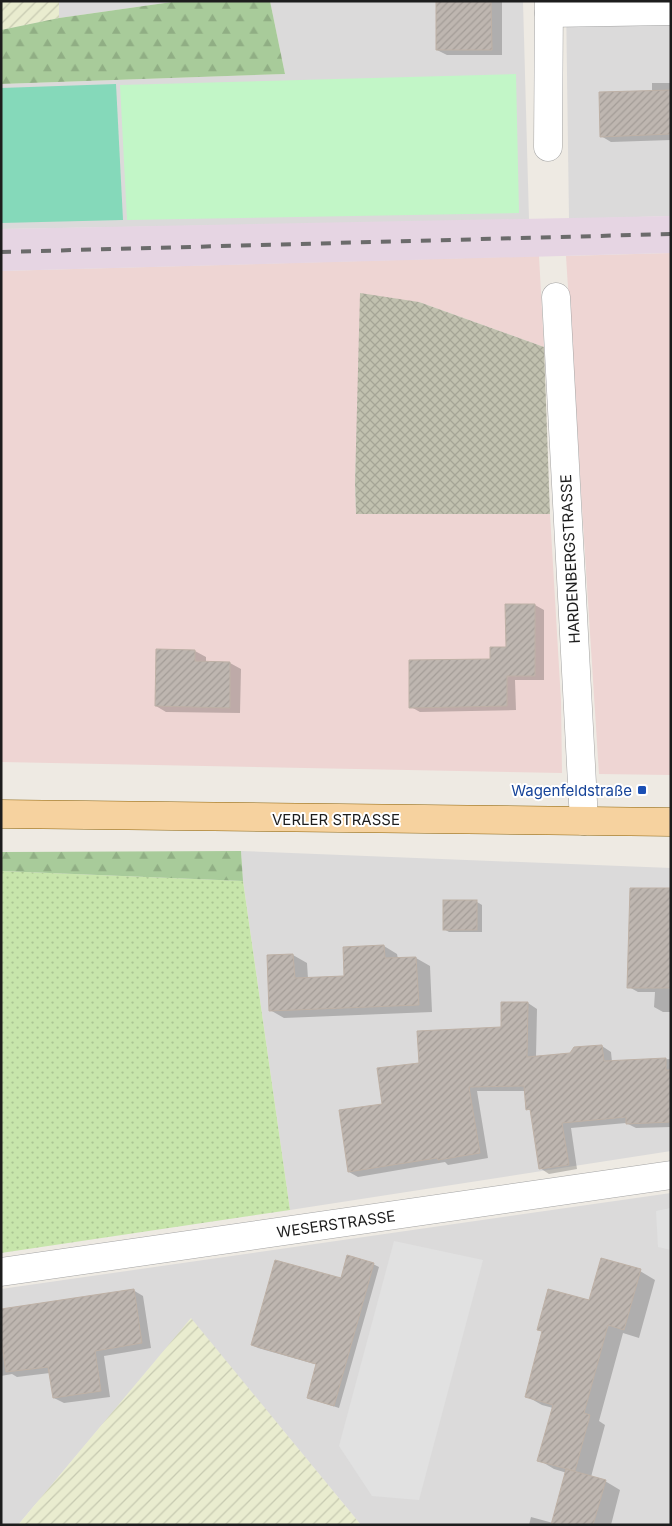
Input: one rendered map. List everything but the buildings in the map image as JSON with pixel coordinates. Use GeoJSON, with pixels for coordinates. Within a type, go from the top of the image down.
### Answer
{"type":"FeatureCollection","features":[{"type":"Feature","properties":{"kind":"main road","name":"VERLER STRASSE"},"geometry":{"type":"LineString","coordinates":[[1,814],[671,822]]}},
{"type":"Feature","properties":{"kind":"street"},"geometry":{"type":"LineString","coordinates":[[548,147],[549,7],[671,11]]}},
{"type":"Feature","properties":{"kind":"street","name":"HARDENBERGSTRASSE"},"geometry":{"type":"LineString","coordinates":[[556,297],[584,821]]}},
{"type":"Feature","properties":{"kind":"street","name":"WESERSTRASSE"},"geometry":{"type":"LineString","coordinates":[[1,1272],[671,1175]]}},
{"type":"Feature","properties":{"kind":"shaded area"},"geometry":{"type":"Polygon","coordinates":[[[1,1],[59,1],[59,18],[1,30],[1,1]]]}},
{"type":"Feature","properties":{"kind":"shaded area"},"geometry":{"type":"Polygon","coordinates":[[[59,1],[179,1],[59,18],[59,1]]]}},
{"type":"Feature","properties":{"kind":"shaded area"},"geometry":{"type":"Polygon","coordinates":[[[270,1],[523,1],[529,220],[1,229],[1,84],[285,74],[270,1]]]}},
{"type":"Feature","properties":{"kind":"shaded area"},"geometry":{"type":"Polygon","coordinates":[[[566,1],[671,1],[671,216],[569,219],[566,1]]]}},
{"type":"Feature","properties":{"kind":"shaded area"},"geometry":{"type":"Polygon","coordinates":[[[671,216],[671,253],[1,271],[1,229],[671,216]]]}},
{"type":"Feature","properties":{"kind":"shaded area"},"geometry":{"type":"Polygon","coordinates":[[[671,253],[671,775],[599,774],[566,256],[671,253]]]}},
{"type":"Feature","properties":{"kind":"shaded area"},"geometry":{"type":"Polygon","coordinates":[[[539,256],[544,347],[419,302],[360,330],[355,483],[356,514],[550,514],[561,701],[562,773],[1,762],[1,271],[539,256]]]}},
{"type":"Feature","properties":{"kind":"shaded area"},"geometry":{"type":"Polygon","coordinates":[[[360,293],[419,302],[544,347],[550,514],[356,514],[355,483],[360,293]]]}},
{"type":"Feature","properties":{"kind":"shaded area"},"geometry":{"type":"Polygon","coordinates":[[[241,851],[671,868],[671,1151],[290,1210],[243,881],[241,851]]]}},
{"type":"Feature","properties":{"kind":"shaded area"},"geometry":{"type":"Polygon","coordinates":[[[671,1193],[671,1525],[361,1525],[191,1319],[18,1525],[1,1525],[1,1289],[671,1193]]]}},
{"type":"Feature","properties":{"kind":"shaded area"},"geometry":{"type":"Polygon","coordinates":[[[671,1208],[671,1250],[658,1247],[656,1211],[671,1208]]]}},
{"type":"Feature","properties":{"kind":"shaded area"},"geometry":{"type":"Polygon","coordinates":[[[394,1241],[483,1260],[419,1500],[372,1496],[339,1446],[394,1241]]]}},
{"type":"Feature","properties":{"kind":"shaded area"},"geometry":{"type":"Polygon","coordinates":[[[191,1318],[361,1525],[18,1525],[191,1318]]]}},
{"type":"Feature","properties":{"kind":"green space"},"geometry":{"type":"Polygon","coordinates":[[[179,1],[270,1],[285,74],[1,84],[1,30],[59,18],[179,1]]]}},
{"type":"Feature","properties":{"kind":"green space"},"geometry":{"type":"Polygon","coordinates":[[[516,74],[519,213],[127,220],[120,85],[516,74]]]}},
{"type":"Feature","properties":{"kind":"green space"},"geometry":{"type":"Polygon","coordinates":[[[116,84],[123,220],[1,223],[1,88],[116,84]]]}},
{"type":"Feature","properties":{"kind":"green space"},"geometry":{"type":"Polygon","coordinates":[[[241,851],[243,881],[1,871],[1,852],[241,851]]]}},
{"type":"Feature","properties":{"kind":"green space"},"geometry":{"type":"Polygon","coordinates":[[[1,871],[243,881],[290,1210],[1,1253],[1,871]]]}},
{"type":"Feature","properties":{"kind":"railway"},"geometry":{"type":"LineString","coordinates":[[1,252],[671,234]]}},
{"type":"Feature","properties":{"kind":"place","name":"Wagenfeldstraße"},"geometry":{"type":"Point","coordinates":[642,790]}}]}
